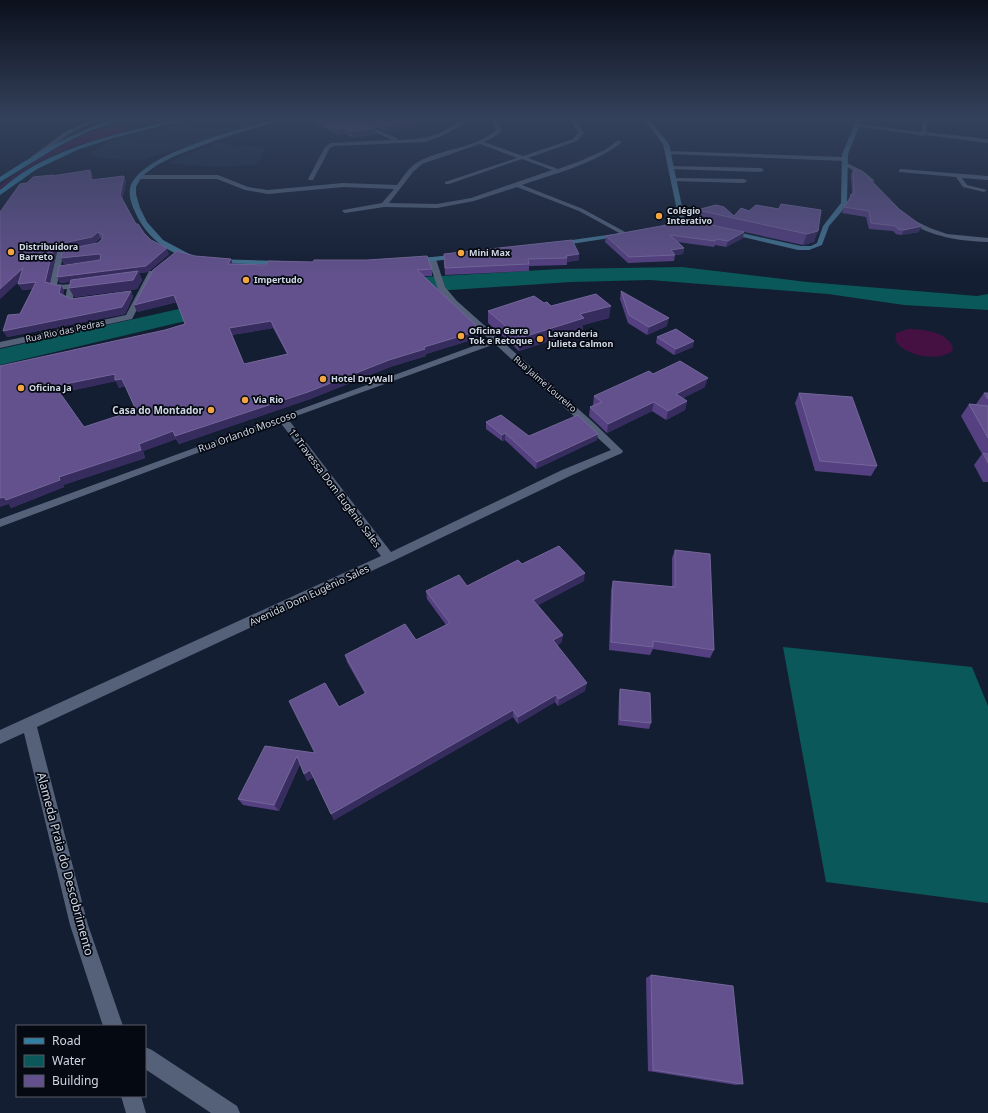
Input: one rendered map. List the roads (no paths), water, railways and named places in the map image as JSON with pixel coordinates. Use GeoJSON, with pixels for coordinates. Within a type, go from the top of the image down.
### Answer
{"type":"FeatureCollection","features":[{"type":"Feature","properties":{"kind":"main road"},"geometry":{"type":"LineString","coordinates":[[0,180],[13,171]]}},
{"type":"Feature","properties":{"kind":"main road"},"geometry":{"type":"LineString","coordinates":[[0,193],[29,171]]}},
{"type":"Feature","properties":{"kind":"street"},"geometry":{"type":"LineString","coordinates":[[146,171],[139,177],[133,186],[133,195],[140,215],[154,238],[162,245],[178,253],[204,259],[225,262],[291,264]]}},
{"type":"Feature","properties":{"kind":"street"},"geometry":{"type":"LineString","coordinates":[[310,178],[314,171]]}},
{"type":"Feature","properties":{"kind":"street"},"geometry":{"type":"LineString","coordinates":[[384,205],[411,171]]}},
{"type":"Feature","properties":{"kind":"street"},"geometry":{"type":"LineString","coordinates":[[447,183],[484,171]]}},
{"type":"Feature","properties":{"kind":"street"},"geometry":{"type":"LineString","coordinates":[[345,211],[384,205],[437,206],[456,204],[480,198],[559,171]]}},
{"type":"Feature","properties":{"kind":"street"},"geometry":{"type":"LineString","coordinates":[[653,229],[686,222],[671,171]]}},
{"type":"Feature","properties":{"kind":"street"},"geometry":{"type":"LineString","coordinates":[[719,230],[798,248],[815,247],[820,244],[826,226],[844,203],[845,171]]}},
{"type":"Feature","properties":{"kind":"street"},"geometry":{"type":"LineString","coordinates":[[859,171],[866,175],[879,188]]}},
{"type":"Feature","properties":{"kind":"street"},"geometry":{"type":"LineString","coordinates":[[901,171],[959,177],[988,178]]}},
{"type":"Feature","properties":{"kind":"street"},"geometry":{"type":"LineString","coordinates":[[139,177],[218,177],[247,189],[268,192],[343,185],[399,187]]}},
{"type":"Feature","properties":{"kind":"street"},"geometry":{"type":"LineString","coordinates":[[959,177],[965,186],[984,190]]}},
{"type":"Feature","properties":{"kind":"street"},"geometry":{"type":"LineString","coordinates":[[673,180],[744,181]]}},
{"type":"Feature","properties":{"kind":"street"},"geometry":{"type":"LineString","coordinates":[[518,185],[581,210],[629,234],[550,245]]}},
{"type":"Feature","properties":{"kind":"street"},"geometry":{"type":"LineString","coordinates":[[374,186],[391,198]]}},
{"type":"Feature","properties":{"kind":"street"},"geometry":{"type":"LineString","coordinates":[[903,215],[914,224],[934,232],[961,238],[988,240]]}},
{"type":"Feature","properties":{"kind":"street"},"geometry":{"type":"LineString","coordinates":[[84,248],[61,253],[61,268],[54,287],[60,288],[75,286],[69,300],[74,302],[87,300]]}},
{"type":"Feature","properties":{"kind":"street"},"geometry":{"type":"LineString","coordinates":[[169,259],[178,253]]}},
{"type":"Feature","properties":{"kind":"street"},"geometry":{"type":"LineString","coordinates":[[408,261],[466,256]]}},
{"type":"Feature","properties":{"kind":"street","name":"Rua Jaime Loureiro"},"geometry":{"type":"LineString","coordinates":[[432,259],[441,287],[454,302],[618,451]]}},
{"type":"Feature","properties":{"kind":"street","name":"Rua Rio das Pedras"},"geometry":{"type":"LineString","coordinates":[[0,344],[129,317],[137,292],[147,275],[160,267]]}},
{"type":"Feature","properties":{"kind":"street","name":"Rua Orlando Moscoso"},"geometry":{"type":"LineString","coordinates":[[0,523],[496,341]]}},
{"type":"Feature","properties":{"kind":"street","name":"1ª Travessa Dom Eugênio Sales"},"geometry":{"type":"LineString","coordinates":[[282,419],[388,558]]}},
{"type":"Feature","properties":{"kind":"street","name":"Avenida Dom Eugênio Sales"},"geometry":{"type":"LineString","coordinates":[[0,737],[388,558],[566,473],[618,451]]}},
{"type":"Feature","properties":{"kind":"street","name":"Alameda Praia do Descobrimento"},"geometry":{"type":"LineString","coordinates":[[29,723],[78,925],[113,1025]]}},
{"type":"Feature","properties":{"kind":"street"},"geometry":{"type":"LineString","coordinates":[[146,1058],[230,1113]]}},
{"type":"Feature","properties":{"kind":"street"},"geometry":{"type":"LineString","coordinates":[[132,1097],[136,1113]]}},
{"type":"Feature","properties":{"kind":"water"},"geometry":{"type":"Polygon","coordinates":[[[682,267],[807,282],[977,296],[988,294],[988,310],[904,305],[828,294],[650,280],[571,282],[300,300],[177,323],[0,365],[0,349],[237,296],[371,280],[560,269],[682,267]]]}},
{"type":"Feature","properties":{"kind":"water"},"geometry":{"type":"Polygon","coordinates":[[[783,647],[972,667],[988,706],[988,903],[826,882],[783,647]]]}},
{"type":"Feature","properties":{"kind":"place","name":"Colégio Interativo"},"geometry":{"type":"Point","coordinates":[659,216]}},
{"type":"Feature","properties":{"kind":"place","name":"Distribuidora Barreto"},"geometry":{"type":"Point","coordinates":[11,252]}},
{"type":"Feature","properties":{"kind":"place","name":"Mini Max"},"geometry":{"type":"Point","coordinates":[461,253]}},
{"type":"Feature","properties":{"kind":"place","name":"Impertudo"},"geometry":{"type":"Point","coordinates":[246,280]}},
{"type":"Feature","properties":{"kind":"place","name":"Oficina Garra Tok e Retoque"},"geometry":{"type":"Point","coordinates":[461,336]}},
{"type":"Feature","properties":{"kind":"place","name":"Lavanderia Julieta Calmon"},"geometry":{"type":"Point","coordinates":[540,339]}},
{"type":"Feature","properties":{"kind":"place","name":"Hotel DryWall"},"geometry":{"type":"Point","coordinates":[323,379]}},
{"type":"Feature","properties":{"kind":"place","name":"Oficina Ja"},"geometry":{"type":"Point","coordinates":[21,388]}},
{"type":"Feature","properties":{"kind":"place","name":"Via Rio"},"geometry":{"type":"Point","coordinates":[245,400]}},
{"type":"Feature","properties":{"kind":"place","name":"Casa do Montador"},"geometry":{"type":"Point","coordinates":[211,410]}}]}
